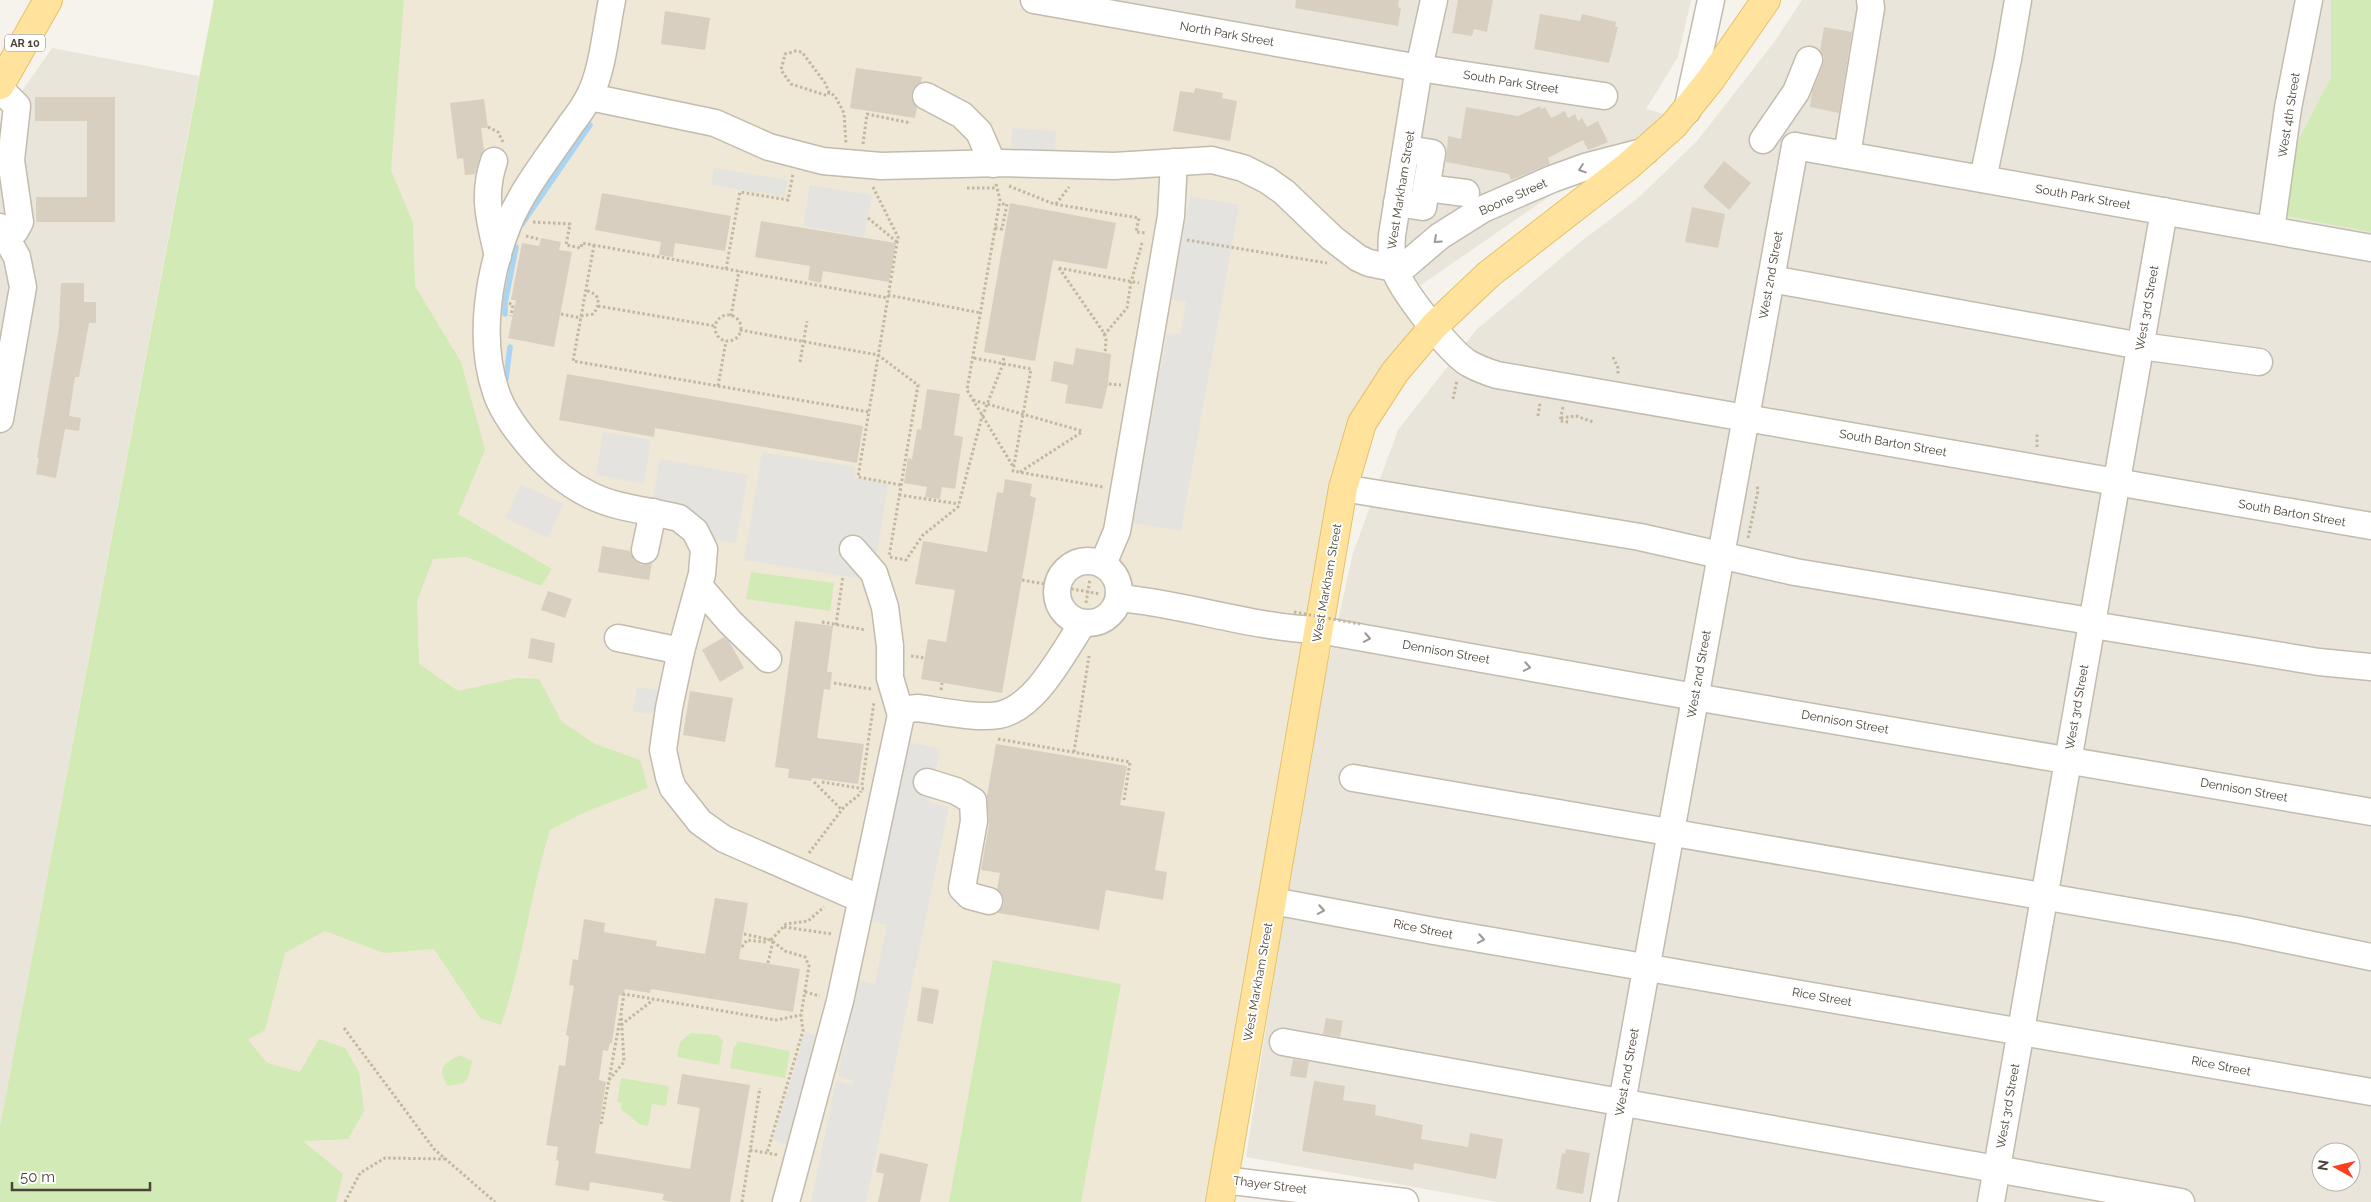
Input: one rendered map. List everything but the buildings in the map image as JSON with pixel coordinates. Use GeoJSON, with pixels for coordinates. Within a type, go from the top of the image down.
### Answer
{"type":"FeatureCollection","features":[{"type":"Feature","properties":{"kind":"main road","name":"AR 10"},"geometry":{"type":"LineString","coordinates":[[0,87],[48,0]]}},
{"type":"Feature","properties":{"kind":"main road","name":"Boone Street"},"geometry":{"type":"LineString","coordinates":[[1434,326],[1489,274],[1646,151],[1687,111],[1766,0]]}},
{"type":"Feature","properties":{"kind":"main road","name":"West Markham Street"},"geometry":{"type":"LineString","coordinates":[[1222,1191],[1343,488],[1362,423],[1394,372],[1434,326]]}},
{"type":"Feature","properties":{"kind":"street"},"geometry":{"type":"LineString","coordinates":[[612,0],[599,68],[590,97],[523,194],[509,222],[499,257],[489,310],[487,337],[496,393],[505,411],[532,449],[571,484],[608,502],[679,518],[696,531],[704,549],[699,586],[681,651],[669,708],[663,750],[668,777],[682,802],[700,822],[724,839],[850,894]]}},
{"type":"Feature","properties":{"kind":"street","name":"North Park Street"},"geometry":{"type":"LineString","coordinates":[[1034,0],[1084,4],[1419,68]]}},
{"type":"Feature","properties":{"kind":"street","name":"West Markham Street"},"geometry":{"type":"LineString","coordinates":[[1434,0],[1419,68],[1391,247],[1394,268],[1405,288],[1434,326]]}},
{"type":"Feature","properties":{"kind":"street"},"geometry":{"type":"LineString","coordinates":[[1687,111],[1711,0]]}},
{"type":"Feature","properties":{"kind":"street"},"geometry":{"type":"LineString","coordinates":[[1847,155],[1871,8],[1870,0]]}},
{"type":"Feature","properties":{"kind":"street"},"geometry":{"type":"LineString","coordinates":[[1983,179],[2008,59],[2018,0]]}},
{"type":"Feature","properties":{"kind":"street","name":"West 4th Street"},"geometry":{"type":"LineString","coordinates":[[2271,230],[2288,108],[2309,0]]}},
{"type":"Feature","properties":{"kind":"street"},"geometry":{"type":"LineString","coordinates":[[1763,140],[1796,92],[1809,60]]}},
{"type":"Feature","properties":{"kind":"street","name":"South Park Street"},"geometry":{"type":"LineString","coordinates":[[1419,68],[1604,96]]}},
{"type":"Feature","properties":{"kind":"street"},"geometry":{"type":"LineString","coordinates":[[0,87],[14,101],[17,110],[11,160],[20,222],[15,231],[3,232],[17,257],[23,287],[0,419]]}},
{"type":"Feature","properties":{"kind":"street"},"geometry":{"type":"LineString","coordinates":[[926,96],[962,115],[979,132],[993,164]]}},
{"type":"Feature","properties":{"kind":"street"},"geometry":{"type":"LineString","coordinates":[[590,97],[715,123],[769,147],[806,158],[1114,166],[1212,160],[1242,168],[1268,180],[1284,192],[1332,238],[1358,258],[1369,263],[1394,268]]}},
{"type":"Feature","properties":{"kind":"street"},"geometry":{"type":"LineString","coordinates":[[1781,115],[1795,146]]}},
{"type":"Feature","properties":{"kind":"street","name":"South Park Street"},"geometry":{"type":"LineString","coordinates":[[1795,146],[2371,248]]}},
{"type":"Feature","properties":{"kind":"street","name":"West 2nd Street"},"geometry":{"type":"LineString","coordinates":[[1604,1202],[1795,146]]}},
{"type":"Feature","properties":{"kind":"street"},"geometry":{"type":"LineString","coordinates":[[1397,203],[1423,207],[1432,153],[1407,149]]}},
{"type":"Feature","properties":{"kind":"street","name":"Boone Street"},"geometry":{"type":"LineString","coordinates":[[1394,268],[1406,265],[1440,236],[1483,209],[1570,173],[1646,151]]}},
{"type":"Feature","properties":{"kind":"street"},"geometry":{"type":"LineString","coordinates":[[494,162],[490,174],[488,213],[499,257]]}},
{"type":"Feature","properties":{"kind":"street"},"geometry":{"type":"LineString","coordinates":[[1098,563],[1117,532],[1171,216],[1174,162]]}},
{"type":"Feature","properties":{"kind":"street"},"geometry":{"type":"LineString","coordinates":[[1426,188],[1466,193]]}},
{"type":"Feature","properties":{"kind":"street","name":"West 3rd Street"},"geometry":{"type":"LineString","coordinates":[[1991,1202],[2164,212]]}},
{"type":"Feature","properties":{"kind":"street"},"geometry":{"type":"LineString","coordinates":[[1771,279],[2141,346],[2259,362]]}},
{"type":"Feature","properties":{"kind":"street","name":"South Barton Street"},"geometry":{"type":"LineString","coordinates":[[1434,326],[1455,352],[1468,363],[1497,375],[1745,420],[1895,442],[2371,526]]}},
{"type":"Feature","properties":{"kind":"street"},"geometry":{"type":"LineString","coordinates":[[1343,488],[1543,523],[1640,537],[1795,572],[2084,620],[2092,624],[2319,662],[2371,667]]}},
{"type":"Feature","properties":{"kind":"street"},"geometry":{"type":"LineString","coordinates":[[645,550],[653,512]]}},
{"type":"Feature","properties":{"kind":"street"},"geometry":{"type":"LineString","coordinates":[[786,1202],[834,1026],[855,935],[850,894],[874,848],[901,715],[890,678],[890,646],[885,608],[874,573],[853,549]]}},
{"type":"Feature","properties":{"kind":"street"},"geometry":{"type":"LineString","coordinates":[[901,715],[908,709],[918,708],[997,716],[1023,704],[1037,691],[1088,623],[1110,614],[1119,598],[1116,578],[1098,563],[1080,561],[1072,565],[1060,578],[1057,586],[1060,606],[1073,620],[1088,623]]}},
{"type":"Feature","properties":{"kind":"street"},"geometry":{"type":"LineString","coordinates":[[699,586],[730,622],[768,659]]}},
{"type":"Feature","properties":{"kind":"street","name":"Dennison Street"},"geometry":{"type":"LineString","coordinates":[[1119,598],[1150,601],[1288,628],[1319,630],[1695,697],[2371,812]]}},
{"type":"Feature","properties":{"kind":"street"},"geometry":{"type":"LineString","coordinates":[[618,638],[681,651]]}},
{"type":"Feature","properties":{"kind":"street"},"geometry":{"type":"LineString","coordinates":[[1353,778],[2044,898],[2240,930],[2371,957]]}},
{"type":"Feature","properties":{"kind":"street"},"geometry":{"type":"LineString","coordinates":[[927,782],[956,791],[973,801],[974,821],[962,888],[970,896],[988,901]]}},
{"type":"Feature","properties":{"kind":"street","name":"Rice Street"},"geometry":{"type":"LineString","coordinates":[[1273,901],[1646,968],[2371,1092]]}},
{"type":"Feature","properties":{"kind":"street"},"geometry":{"type":"LineString","coordinates":[[1283,1042],[2181,1202]]}},
{"type":"Feature","properties":{"kind":"street","name":"Thayer Street"},"geometry":{"type":"LineString","coordinates":[[1222,1191],[1405,1202]]}},
{"type":"Feature","properties":{"kind":"path"},"geometry":{"type":"LineString","coordinates":[[829,92],[828,96],[824,96],[791,84],[781,70],[785,54],[796,50],[802,52],[825,83],[829,92],[835,96],[844,113],[846,137],[898,237],[858,477],[901,485]]}},
{"type":"Feature","properties":{"kind":"path"},"geometry":{"type":"LineString","coordinates":[[858,159],[868,114],[911,123]]}},
{"type":"Feature","properties":{"kind":"path"},"geometry":{"type":"LineString","coordinates":[[726,269],[740,192],[788,200],[793,174],[802,176]]}},
{"type":"Feature","properties":{"kind":"path"},"geometry":{"type":"LineString","coordinates":[[1101,487],[1013,471],[1014,468],[967,390],[1000,204],[994,180],[1056,204],[1138,218],[1136,232],[1143,232],[1127,308],[1104,335]]}},
{"type":"Feature","properties":{"kind":"path"},"geometry":{"type":"LineString","coordinates":[[1056,204],[1066,191]]}},
{"type":"Feature","properties":{"kind":"path"},"geometry":{"type":"LineString","coordinates":[[996,228],[1002,229],[1006,204],[1000,204]]}},
{"type":"Feature","properties":{"kind":"path"},"geometry":{"type":"LineString","coordinates":[[868,218],[897,242]]}},
{"type":"Feature","properties":{"kind":"path"},"geometry":{"type":"LineString","coordinates":[[532,222],[570,224],[566,245],[581,248],[582,243],[981,312]]}},
{"type":"Feature","properties":{"kind":"path"},"geometry":{"type":"LineString","coordinates":[[1183,239],[1328,263]]}},
{"type":"Feature","properties":{"kind":"path"},"geometry":{"type":"LineString","coordinates":[[594,245],[573,361],[868,412]]}},
{"type":"Feature","properties":{"kind":"path"},"geometry":{"type":"LineString","coordinates":[[1105,353],[1106,340],[1104,335],[1058,268],[1138,283]]}},
{"type":"Feature","properties":{"kind":"path"},"geometry":{"type":"LineString","coordinates":[[731,316],[739,271]]}},
{"type":"Feature","properties":{"kind":"path"},"geometry":{"type":"LineString","coordinates":[[560,314],[581,317],[590,316],[599,302],[596,295],[586,290]]}},
{"type":"Feature","properties":{"kind":"path"},"geometry":{"type":"LineString","coordinates":[[598,306],[715,326]]}},
{"type":"Feature","properties":{"kind":"path"},"geometry":{"type":"LineString","coordinates":[[722,316],[731,316],[738,320],[740,330],[737,337],[726,340],[719,337],[715,326],[722,316]]}},
{"type":"Feature","properties":{"kind":"path"},"geometry":{"type":"LineString","coordinates":[[800,362],[807,321]]}},
{"type":"Feature","properties":{"kind":"path"},"geometry":{"type":"LineString","coordinates":[[740,330],[878,355],[918,385],[888,565]]}},
{"type":"Feature","properties":{"kind":"path"},"geometry":{"type":"LineString","coordinates":[[718,386],[726,340]]}},
{"type":"Feature","properties":{"kind":"path"},"geometry":{"type":"LineString","coordinates":[[884,556],[906,560],[923,535],[958,507],[982,417],[1003,364],[1004,356]]}},
{"type":"Feature","properties":{"kind":"path"},"geometry":{"type":"LineString","coordinates":[[1613,357],[1618,368],[1618,379]]}},
{"type":"Feature","properties":{"kind":"path"},"geometry":{"type":"LineString","coordinates":[[974,358],[1031,369],[1014,468]]}},
{"type":"Feature","properties":{"kind":"path"},"geometry":{"type":"LineString","coordinates":[[1453,400],[1459,375]]}},
{"type":"Feature","properties":{"kind":"path"},"geometry":{"type":"LineString","coordinates":[[1108,384],[1115,385]]}},
{"type":"Feature","properties":{"kind":"path"},"geometry":{"type":"LineString","coordinates":[[973,400],[1082,431],[1019,472]]}},
{"type":"Feature","properties":{"kind":"path"},"geometry":{"type":"LineString","coordinates":[[1563,404],[1560,421],[1569,422]]}},
{"type":"Feature","properties":{"kind":"path"},"geometry":{"type":"LineString","coordinates":[[1538,416],[1539,410]]}},
{"type":"Feature","properties":{"kind":"path"},"geometry":{"type":"LineString","coordinates":[[1561,418],[1576,416],[1592,422]]}},
{"type":"Feature","properties":{"kind":"path"},"geometry":{"type":"LineString","coordinates":[[899,495],[959,504]]}},
{"type":"Feature","properties":{"kind":"path"},"geometry":{"type":"LineString","coordinates":[[1074,752],[1088,623],[1088,592],[1098,563]]}},
{"type":"Feature","properties":{"kind":"path"},"geometry":{"type":"LineString","coordinates":[[836,626],[843,576]]}},
{"type":"Feature","properties":{"kind":"path"},"geometry":{"type":"LineString","coordinates":[[1022,580],[1119,598]]}},
{"type":"Feature","properties":{"kind":"path"},"geometry":{"type":"LineString","coordinates":[[1294,612],[1360,624]]}},
{"type":"Feature","properties":{"kind":"path"},"geometry":{"type":"LineString","coordinates":[[822,622],[868,631]]}},
{"type":"Feature","properties":{"kind":"path"},"geometry":{"type":"LineString","coordinates":[[914,656],[925,658]]}},
{"type":"Feature","properties":{"kind":"path"},"geometry":{"type":"LineString","coordinates":[[834,683],[868,688],[869,678]]}},
{"type":"Feature","properties":{"kind":"path"},"geometry":{"type":"LineString","coordinates":[[941,691],[942,683]]}},
{"type":"Feature","properties":{"kind":"path"},"geometry":{"type":"LineString","coordinates":[[808,854],[842,810],[860,794],[874,698]]}},
{"type":"Feature","properties":{"kind":"path"},"geometry":{"type":"LineString","coordinates":[[992,738],[1130,762],[1124,800]]}},
{"type":"Feature","properties":{"kind":"path"},"geometry":{"type":"LineString","coordinates":[[814,782],[842,810]]}},
{"type":"Feature","properties":{"kind":"path"},"geometry":{"type":"LineString","coordinates":[[822,782],[861,788]]}},
{"type":"Feature","properties":{"kind":"path"},"geometry":{"type":"LineString","coordinates":[[742,947],[747,940],[766,942],[786,924],[808,921],[850,894]]}},
{"type":"Feature","properties":{"kind":"path"},"geometry":{"type":"LineString","coordinates":[[784,926],[834,935],[833,944]]}},
{"type":"Feature","properties":{"kind":"path"},"geometry":{"type":"LineString","coordinates":[[744,934],[770,940],[785,951],[805,958],[809,966],[801,1015],[802,1031],[767,1153]]}},
{"type":"Feature","properties":{"kind":"path"},"geometry":{"type":"LineString","coordinates":[[768,963],[770,940]]}},
{"type":"Feature","properties":{"kind":"path"},"geometry":{"type":"LineString","coordinates":[[601,1124],[624,994],[776,1020],[801,1015]]}},
{"type":"Feature","properties":{"kind":"path"},"geometry":{"type":"LineString","coordinates":[[621,1026],[653,999]]}},
{"type":"Feature","properties":{"kind":"path"},"geometry":{"type":"LineString","coordinates":[[609,1080],[624,1062],[621,1014]]}},
{"type":"Feature","properties":{"kind":"path"},"geometry":{"type":"LineString","coordinates":[[344,1028],[434,1149],[495,1202]]}},
{"type":"Feature","properties":{"kind":"path"},"geometry":{"type":"LineString","coordinates":[[742,1202],[760,1088]]}},
{"type":"Feature","properties":{"kind":"path"},"geometry":{"type":"LineString","coordinates":[[345,1202],[360,1173],[385,1158],[445,1159]]}},
{"type":"Feature","properties":{"kind":"shaded area"},"geometry":{"type":"Polygon","coordinates":[[[214,0],[1034,0],[1419,68],[1394,268],[1434,326],[1372,405],[1220,1202],[0,1202],[0,1126],[214,0]]]}},
{"type":"Feature","properties":{"kind":"shaded area"},"geometry":{"type":"Polygon","coordinates":[[[1033,0],[1691,0],[1678,57],[1646,109],[1671,116],[1646,151],[1595,165],[1421,285],[1397,275],[1033,0]]]}},
{"type":"Feature","properties":{"kind":"shaded area"},"geometry":{"type":"Polygon","coordinates":[[[1802,0],[2331,0],[2331,77],[2294,148],[2286,216],[2371,232],[2371,1202],[1497,1202],[1246,1157],[1308,754],[1353,553],[1398,430],[1477,329],[1579,243],[1637,199],[1697,141],[1775,41],[1802,0]]]}},
{"type":"Feature","properties":{"kind":"shaded area"},"geometry":{"type":"Polygon","coordinates":[[[52,48],[199,76],[0,1126],[0,123],[52,48]]]}},
{"type":"Feature","properties":{"kind":"shaded area"},"geometry":{"type":"Polygon","coordinates":[[[1012,128],[1056,131],[1055,153],[1011,155],[1012,128]]]}},
{"type":"Feature","properties":{"kind":"shaded area"},"geometry":{"type":"Polygon","coordinates":[[[714,168],[788,180],[785,197],[711,185],[714,168]]]}},
{"type":"Feature","properties":{"kind":"shaded area"},"geometry":{"type":"Polygon","coordinates":[[[810,185],[872,195],[864,237],[803,226],[810,185]]]}},
{"type":"Feature","properties":{"kind":"shaded area"},"geometry":{"type":"Polygon","coordinates":[[[1190,196],[1239,205],[1181,531],[1133,523],[1167,333],[1180,335],[1186,302],[1172,299],[1190,196]]]}},
{"type":"Feature","properties":{"kind":"shaded area"},"geometry":{"type":"Polygon","coordinates":[[[603,432],[651,440],[644,484],[596,475],[603,432]]]}},
{"type":"Feature","properties":{"kind":"shaded area"},"geometry":{"type":"Polygon","coordinates":[[[762,452],[855,467],[854,478],[888,484],[876,560],[868,580],[744,560],[762,452]]]}},
{"type":"Feature","properties":{"kind":"shaded area"},"geometry":{"type":"Polygon","coordinates":[[[660,459],[748,475],[736,543],[707,538],[651,508],[660,459]]]}},
{"type":"Feature","properties":{"kind":"shaded area"},"geometry":{"type":"Polygon","coordinates":[[[521,484],[564,504],[548,538],[505,518],[521,484]]]}},
{"type":"Feature","properties":{"kind":"shaded area"},"geometry":{"type":"Polygon","coordinates":[[[637,687],[664,692],[662,702],[650,714],[633,711],[637,687]]]}},
{"type":"Feature","properties":{"kind":"shaded area"},"geometry":{"type":"Polygon","coordinates":[[[909,742],[940,749],[929,802],[949,807],[866,1202],[811,1202],[836,1081],[852,1085],[853,1080],[838,1076],[858,980],[875,984],[887,925],[871,921],[909,742]]]}},
{"type":"Feature","properties":{"kind":"shaded area"},"geometry":{"type":"Polygon","coordinates":[[[805,1032],[822,1037],[790,1145],[773,1140],[805,1032]]]}},
{"type":"Feature","properties":{"kind":"green space"},"geometry":{"type":"Polygon","coordinates":[[[214,0],[404,0],[391,170],[413,223],[415,286],[461,362],[485,450],[458,514],[552,569],[541,586],[466,557],[433,559],[417,601],[419,664],[458,691],[517,678],[539,679],[562,722],[595,744],[640,760],[648,788],[590,810],[550,830],[509,1001],[501,1025],[480,1018],[434,949],[384,953],[325,931],[285,953],[265,1030],[248,1040],[267,1063],[300,1072],[319,1039],[345,1048],[359,1072],[364,1111],[348,1139],[303,1141],[343,1174],[336,1202],[0,1202],[0,1126],[214,0]]]}},
{"type":"Feature","properties":{"kind":"green space"},"geometry":{"type":"Polygon","coordinates":[[[2331,0],[2371,0],[2371,232],[2286,216],[2294,148],[2331,77],[2331,0]]]}},
{"type":"Feature","properties":{"kind":"green space"},"geometry":{"type":"Polygon","coordinates":[[[751,572],[834,583],[830,611],[746,599],[751,572]]]}},
{"type":"Feature","properties":{"kind":"green space"},"geometry":{"type":"Polygon","coordinates":[[[993,960],[1121,984],[1081,1202],[949,1202],[993,960]]]}},
{"type":"Feature","properties":{"kind":"green space"},"geometry":{"type":"Polygon","coordinates":[[[691,1033],[717,1035],[723,1040],[719,1065],[677,1057],[680,1042],[691,1033]]]}},
{"type":"Feature","properties":{"kind":"green space"},"geometry":{"type":"Polygon","coordinates":[[[737,1041],[790,1051],[785,1078],[730,1068],[734,1046],[736,1046],[737,1041]]]}},
{"type":"Feature","properties":{"kind":"green space"},"geometry":{"type":"Polygon","coordinates":[[[459,1055],[472,1061],[470,1073],[464,1082],[448,1086],[444,1080],[443,1067],[459,1055]]]}},
{"type":"Feature","properties":{"kind":"green space"},"geometry":{"type":"Polygon","coordinates":[[[621,1078],[669,1086],[666,1106],[652,1104],[648,1126],[641,1125],[621,1109],[622,1103],[617,1102],[621,1078]]]}},
{"type":"Feature","properties":{"kind":"waterway"},"geometry":{"type":"LineString","coordinates":[[522,224],[590,125]]}},
{"type":"Feature","properties":{"kind":"waterway"},"geometry":{"type":"LineString","coordinates":[[505,314],[505,303],[516,247]]}},
{"type":"Feature","properties":{"kind":"waterway"},"geometry":{"type":"LineString","coordinates":[[506,379],[510,347]]}}]}
